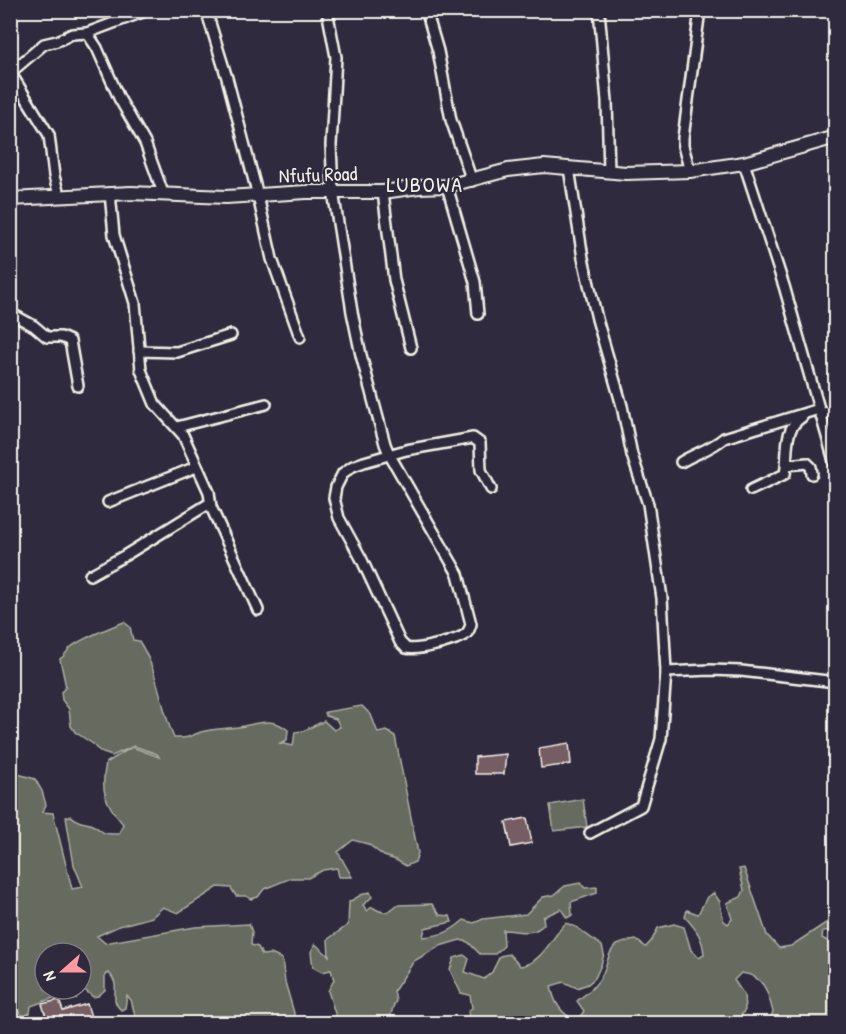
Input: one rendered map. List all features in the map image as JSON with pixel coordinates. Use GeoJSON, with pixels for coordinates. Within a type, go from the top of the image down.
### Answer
{"type":"FeatureCollection","features":[{"type":"Feature","properties":{"kind":"street"},"geometry":{"type":"LineString","coordinates":[[59,195],[54,176],[49,135],[11,72],[44,44],[72,34],[87,33],[148,10]]}},
{"type":"Feature","properties":{"kind":"street"},"geometry":{"type":"LineString","coordinates":[[206,10],[258,196],[272,259],[300,337]]}},
{"type":"Feature","properties":{"kind":"street"},"geometry":{"type":"LineString","coordinates":[[327,10],[336,57],[331,145],[333,191],[361,355],[379,429],[389,454],[458,574],[471,624],[468,632],[458,638],[418,648],[406,648],[400,642],[362,558],[339,518],[334,498],[339,478],[350,468],[389,454],[445,442],[475,439],[481,446],[482,470],[491,489]]}},
{"type":"Feature","properties":{"kind":"street"},"geometry":{"type":"LineString","coordinates":[[426,10],[438,51],[451,120],[472,181]]}},
{"type":"Feature","properties":{"kind":"street"},"geometry":{"type":"LineString","coordinates":[[599,10],[607,101],[609,171]]}},
{"type":"Feature","properties":{"kind":"street"},"geometry":{"type":"LineString","coordinates":[[690,171],[683,142],[700,10]]}},
{"type":"Feature","properties":{"kind":"street"},"geometry":{"type":"LineString","coordinates":[[87,33],[97,48],[119,98],[145,142],[163,193]]}},
{"type":"Feature","properties":{"kind":"street","name":"Nfufu Road"},"geometry":{"type":"LineString","coordinates":[[10,199],[110,193],[163,193],[207,197],[333,191],[383,192],[447,186],[525,167],[651,173],[690,171],[744,163],[836,137]]}},
{"type":"Feature","properties":{"kind":"street"},"geometry":{"type":"LineString","coordinates":[[744,163],[783,286],[836,468]]}},
{"type":"Feature","properties":{"kind":"street"},"geometry":{"type":"LineString","coordinates":[[569,168],[583,258],[622,406],[632,455],[651,517],[664,621],[666,672],[661,739],[641,806],[590,833]]}},
{"type":"Feature","properties":{"kind":"street"},"geometry":{"type":"LineString","coordinates":[[447,186],[476,282],[478,314]]}},
{"type":"Feature","properties":{"kind":"street"},"geometry":{"type":"LineString","coordinates":[[383,192],[394,280],[411,348]]}},
{"type":"Feature","properties":{"kind":"street"},"geometry":{"type":"LineString","coordinates":[[110,193],[114,235],[135,303],[141,370],[155,404],[183,435],[209,492],[210,503],[258,610]]}},
{"type":"Feature","properties":{"kind":"street"},"geometry":{"type":"LineString","coordinates":[[10,313],[34,326],[47,337],[61,337],[70,341],[78,386]]}},
{"type":"Feature","properties":{"kind":"street"},"geometry":{"type":"LineString","coordinates":[[139,351],[177,352],[231,335]]}},
{"type":"Feature","properties":{"kind":"street"},"geometry":{"type":"LineString","coordinates":[[177,427],[266,404]]}},
{"type":"Feature","properties":{"kind":"street"},"geometry":{"type":"LineString","coordinates":[[681,462],[712,448],[724,438],[809,412],[836,412]]}},
{"type":"Feature","properties":{"kind":"street"},"geometry":{"type":"LineString","coordinates":[[751,490],[785,474],[789,432],[795,421],[809,412]]}},
{"type":"Feature","properties":{"kind":"street"},"geometry":{"type":"LineString","coordinates":[[787,465],[807,463],[811,467],[812,474]]}},
{"type":"Feature","properties":{"kind":"street"},"geometry":{"type":"LineString","coordinates":[[108,502],[196,466]]}},
{"type":"Feature","properties":{"kind":"street"},"geometry":{"type":"LineString","coordinates":[[90,575],[134,551],[210,503]]}},
{"type":"Feature","properties":{"kind":"street"},"geometry":{"type":"LineString","coordinates":[[666,672],[741,671],[836,682]]}},
{"type":"Feature","properties":{"kind":"green space"},"geometry":{"type":"Polygon","coordinates":[[[124,622],[130,627],[133,640],[139,641],[151,665],[174,738],[210,730],[270,722],[288,730],[287,740],[280,743],[293,746],[295,732],[303,731],[324,721],[334,730],[340,727],[336,719],[326,716],[325,712],[362,706],[371,715],[378,733],[387,731],[395,736],[418,853],[415,862],[406,866],[384,856],[368,844],[353,840],[338,852],[352,877],[339,877],[337,868],[323,870],[308,878],[291,878],[264,889],[258,897],[251,899],[246,896],[236,896],[231,888],[218,887],[178,913],[163,907],[152,917],[119,926],[97,936],[105,943],[195,927],[249,924],[252,932],[251,945],[258,947],[262,955],[271,954],[282,959],[285,982],[297,1023],[137,1023],[131,1000],[127,996],[125,1008],[121,1010],[117,1005],[115,983],[109,973],[105,975],[105,990],[93,997],[93,941],[33,941],[33,1001],[45,1001],[31,1006],[30,1013],[24,1016],[16,1010],[11,1012],[11,772],[35,779],[42,791],[46,805],[42,812],[53,813],[72,889],[83,887],[74,865],[66,817],[71,816],[95,826],[104,833],[119,834],[123,824],[108,803],[104,789],[106,763],[132,747],[159,757],[157,754],[134,746],[112,756],[103,753],[75,732],[71,726],[69,709],[62,700],[61,692],[66,687],[60,659],[70,648],[124,622]]]}},
{"type":"Feature","properties":{"kind":"green space"},"geometry":{"type":"Polygon","coordinates":[[[583,799],[587,827],[554,831],[550,805],[583,799]]]}},
{"type":"Feature","properties":{"kind":"green space"},"geometry":{"type":"Polygon","coordinates":[[[744,868],[767,935],[779,948],[791,946],[835,917],[835,927],[833,930],[823,931],[822,938],[835,943],[835,1023],[768,1023],[773,1012],[764,986],[755,977],[741,973],[734,980],[744,995],[745,1010],[736,1023],[470,1023],[468,1011],[472,1008],[470,995],[461,993],[450,970],[454,958],[464,955],[469,959],[465,972],[484,979],[492,972],[500,956],[509,954],[520,966],[528,964],[541,955],[566,923],[576,927],[602,946],[604,954],[595,978],[588,984],[577,988],[564,982],[551,986],[559,1007],[577,1021],[584,1011],[577,1001],[598,982],[615,946],[636,940],[646,947],[658,928],[674,924],[684,927],[691,950],[699,958],[704,955],[698,934],[685,917],[687,910],[698,914],[707,897],[714,893],[720,902],[723,920],[728,924],[732,919],[727,903],[741,897],[744,890],[739,869],[744,868]]]}},
{"type":"Feature","properties":{"kind":"green space"},"geometry":{"type":"Polygon","coordinates":[[[580,883],[585,888],[597,887],[597,893],[571,902],[572,915],[567,918],[561,909],[543,917],[544,924],[530,932],[503,930],[504,946],[495,954],[480,954],[468,942],[460,940],[440,946],[414,961],[394,991],[396,1001],[387,1023],[338,1023],[328,991],[334,980],[331,970],[322,972],[313,967],[311,952],[315,944],[329,956],[328,939],[348,925],[349,902],[370,892],[372,897],[363,905],[367,911],[372,907],[385,912],[397,905],[432,904],[440,915],[450,916],[452,922],[425,928],[423,937],[445,933],[464,920],[474,923],[483,919],[526,914],[543,897],[554,895],[565,886],[580,883]]]}},
{"type":"Feature","properties":{"kind":"building"},"geometry":{"type":"Polygon","coordinates":[[[569,743],[571,764],[541,768],[539,748],[569,743]]]}},
{"type":"Feature","properties":{"kind":"building"},"geometry":{"type":"Polygon","coordinates":[[[506,754],[504,774],[475,774],[475,757],[506,754]]]}},
{"type":"Feature","properties":{"kind":"building"},"geometry":{"type":"Polygon","coordinates":[[[527,818],[532,843],[511,847],[506,822],[527,818]]]}},
{"type":"Feature","properties":{"kind":"building"},"geometry":{"type":"Polygon","coordinates":[[[59,1001],[63,1011],[87,1004],[91,1017],[76,1023],[48,1023],[42,1004],[59,1001]]]}},
{"type":"Feature","properties":{"kind":"district","name":"LUBOWA"},"geometry":{"type":"Point","coordinates":[425,184]}}]}
